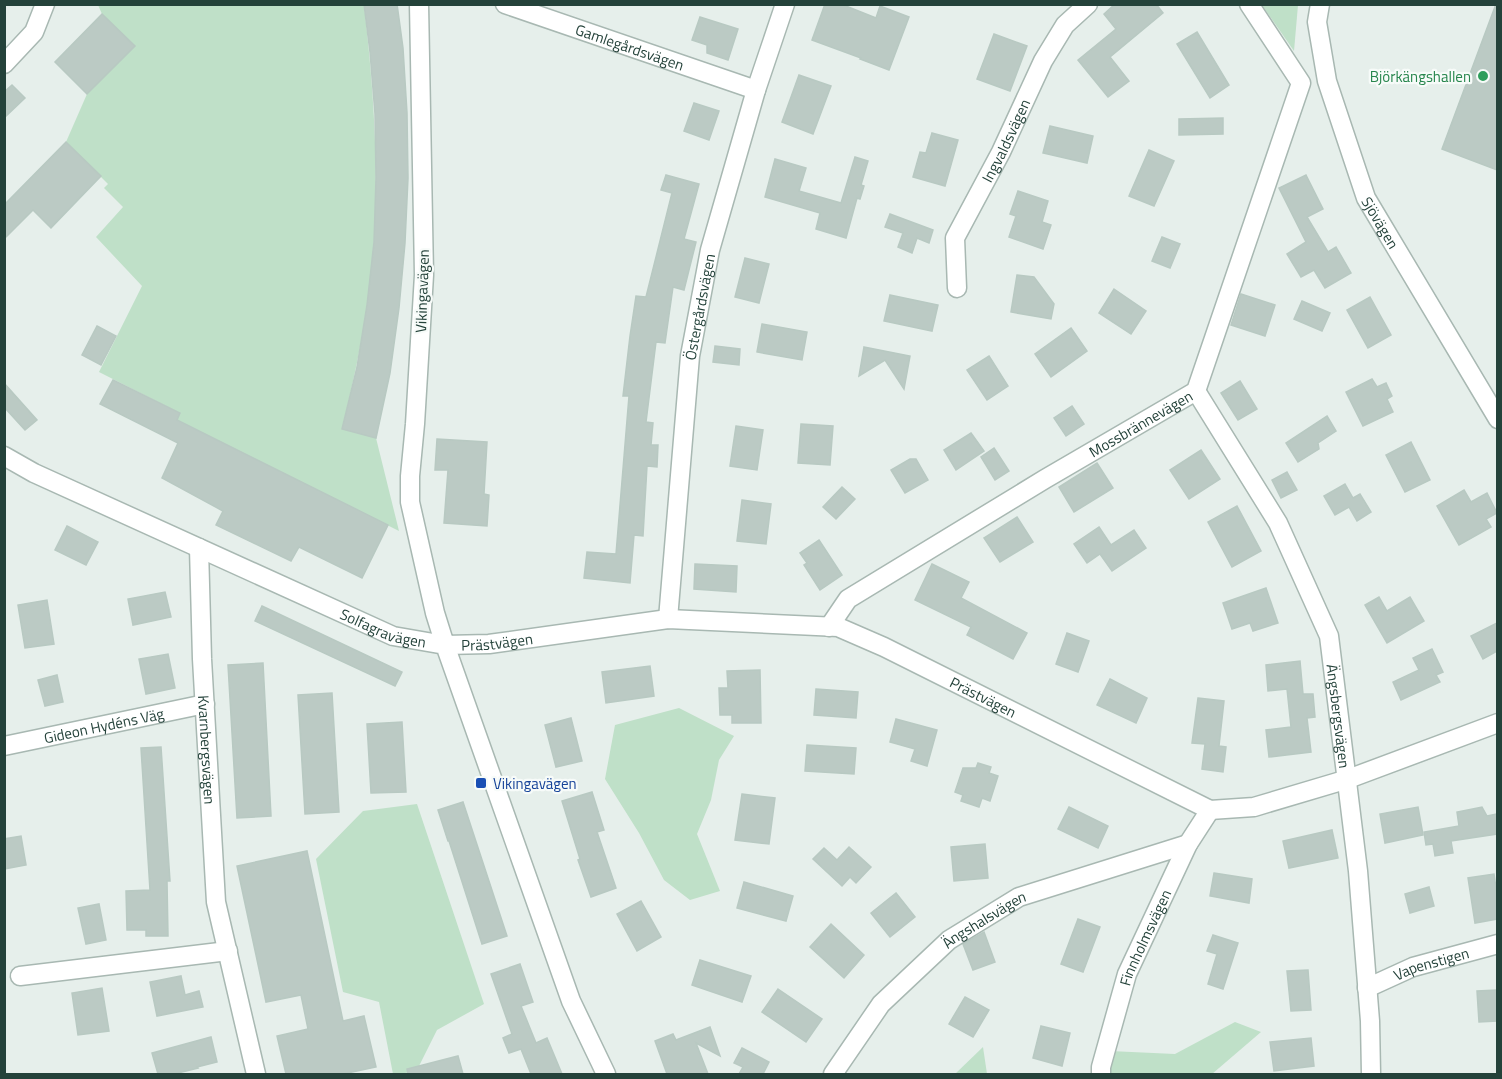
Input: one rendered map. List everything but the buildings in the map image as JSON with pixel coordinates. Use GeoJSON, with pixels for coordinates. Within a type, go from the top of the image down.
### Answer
{"type":"FeatureCollection","features":[{"type":"Feature","properties":{"kind":"street"},"geometry":{"type":"LineString","coordinates":[[4,64],[34,32],[45,4]]}},
{"type":"Feature","properties":{"kind":"street","name":"Vikingavägen"},"geometry":{"type":"LineString","coordinates":[[419,4],[424,275],[410,502],[435,613],[445,645]]}},
{"type":"Feature","properties":{"kind":"street","name":"Gamlegårdsvägen"},"geometry":{"type":"LineString","coordinates":[[505,4],[756,90]]}},
{"type":"Feature","properties":{"kind":"street","name":"Östergårdsvägen"},"geometry":{"type":"LineString","coordinates":[[668,619],[690,356],[710,250],[756,90],[785,4]]}},
{"type":"Feature","properties":{"kind":"street","name":"Ingvaldsvägen"},"geometry":{"type":"LineString","coordinates":[[957,288],[955,237],[1001,152],[1043,61],[1065,25],[1088,4]]}},
{"type":"Feature","properties":{"kind":"street","name":"Mossbrännevägen"},"geometry":{"type":"LineString","coordinates":[[829,627],[848,599],[1045,479],[1196,391],[1301,83],[1250,4]]}},
{"type":"Feature","properties":{"kind":"street","name":"Sjövägen"},"geometry":{"type":"LineString","coordinates":[[1320,4],[1317,22],[1327,81],[1366,198],[1497,419]]}},
{"type":"Feature","properties":{"kind":"street","name":"Ängsbergsvägen"},"geometry":{"type":"LineString","coordinates":[[1196,391],[1278,524],[1329,636],[1358,871],[1371,1074]]}},
{"type":"Feature","properties":{"kind":"street","name":"Solfagravägen"},"geometry":{"type":"LineString","coordinates":[[4,456],[34,473],[393,636],[445,645],[571,1001],[606,1074]]}},
{"type":"Feature","properties":{"kind":"street","name":"Kvarnbergsvägen"},"geometry":{"type":"LineString","coordinates":[[199,549],[204,704],[216,902],[256,1074]]}},
{"type":"Feature","properties":{"kind":"street","name":"Prästvägen"},"geometry":{"type":"LineString","coordinates":[[445,645],[489,644],[668,619],[838,627],[884,647],[1210,810]]}},
{"type":"Feature","properties":{"kind":"street","name":"Gideon Hydéns Väg"},"geometry":{"type":"LineString","coordinates":[[4,746],[204,704]]}},
{"type":"Feature","properties":{"kind":"street"},"geometry":{"type":"LineString","coordinates":[[1210,810],[1254,807],[1348,778],[1497,723]]}},
{"type":"Feature","properties":{"kind":"street","name":"Finnholmsvägen"},"geometry":{"type":"LineString","coordinates":[[1101,1074],[1127,974],[1188,844],[1210,810]]}},
{"type":"Feature","properties":{"kind":"street","name":"Ängshalsvägen"},"geometry":{"type":"LineString","coordinates":[[833,1074],[881,1004],[949,940],[1019,897],[1188,844]]}},
{"type":"Feature","properties":{"kind":"street","name":"Vapenstigen"},"geometry":{"type":"LineString","coordinates":[[1367,988],[1413,967],[1497,944]]}},
{"type":"Feature","properties":{"kind":"street"},"geometry":{"type":"LineString","coordinates":[[20,976],[228,951]]}},
{"type":"Feature","properties":{"kind":"green space"},"geometry":{"type":"Polygon","coordinates":[[[98,5],[364,5],[374,123],[376,182],[374,241],[362,336],[342,429],[376,438],[399,531],[177,420],[180,413],[99,372],[142,286],[96,237],[123,207],[104,188],[108,184],[66,142],[87,94],[134,46],[102,14],[98,5]]]}},
{"type":"Feature","properties":{"kind":"green space"},"geometry":{"type":"Polygon","coordinates":[[[1262,5],[1298,5],[1294,51],[1262,5]]]}},
{"type":"Feature","properties":{"kind":"green space"},"geometry":{"type":"Polygon","coordinates":[[[679,708],[734,736],[719,760],[711,800],[697,834],[720,891],[690,900],[664,880],[639,833],[605,779],[615,725],[679,708]]]}},
{"type":"Feature","properties":{"kind":"green space"},"geometry":{"type":"Polygon","coordinates":[[[417,804],[484,1004],[437,1030],[416,1072],[393,1074],[379,1002],[343,992],[316,859],[363,811],[417,804]]]}},
{"type":"Feature","properties":{"kind":"green space"},"geometry":{"type":"Polygon","coordinates":[[[1235,1022],[1261,1032],[1212,1074],[1108,1074],[1110,1051],[1175,1054],[1235,1022]]]}},
{"type":"Feature","properties":{"kind":"green space"},"geometry":{"type":"Polygon","coordinates":[[[983,1047],[987,1074],[955,1074],[983,1047]]]}},
{"type":"Feature","properties":{"kind":"place","name":"Björkängshallen"},"geometry":{"type":"Point","coordinates":[1483,76]}},
{"type":"Feature","properties":{"kind":"place","name":"Vikingavägen"},"geometry":{"type":"Point","coordinates":[481,783]}}]}
